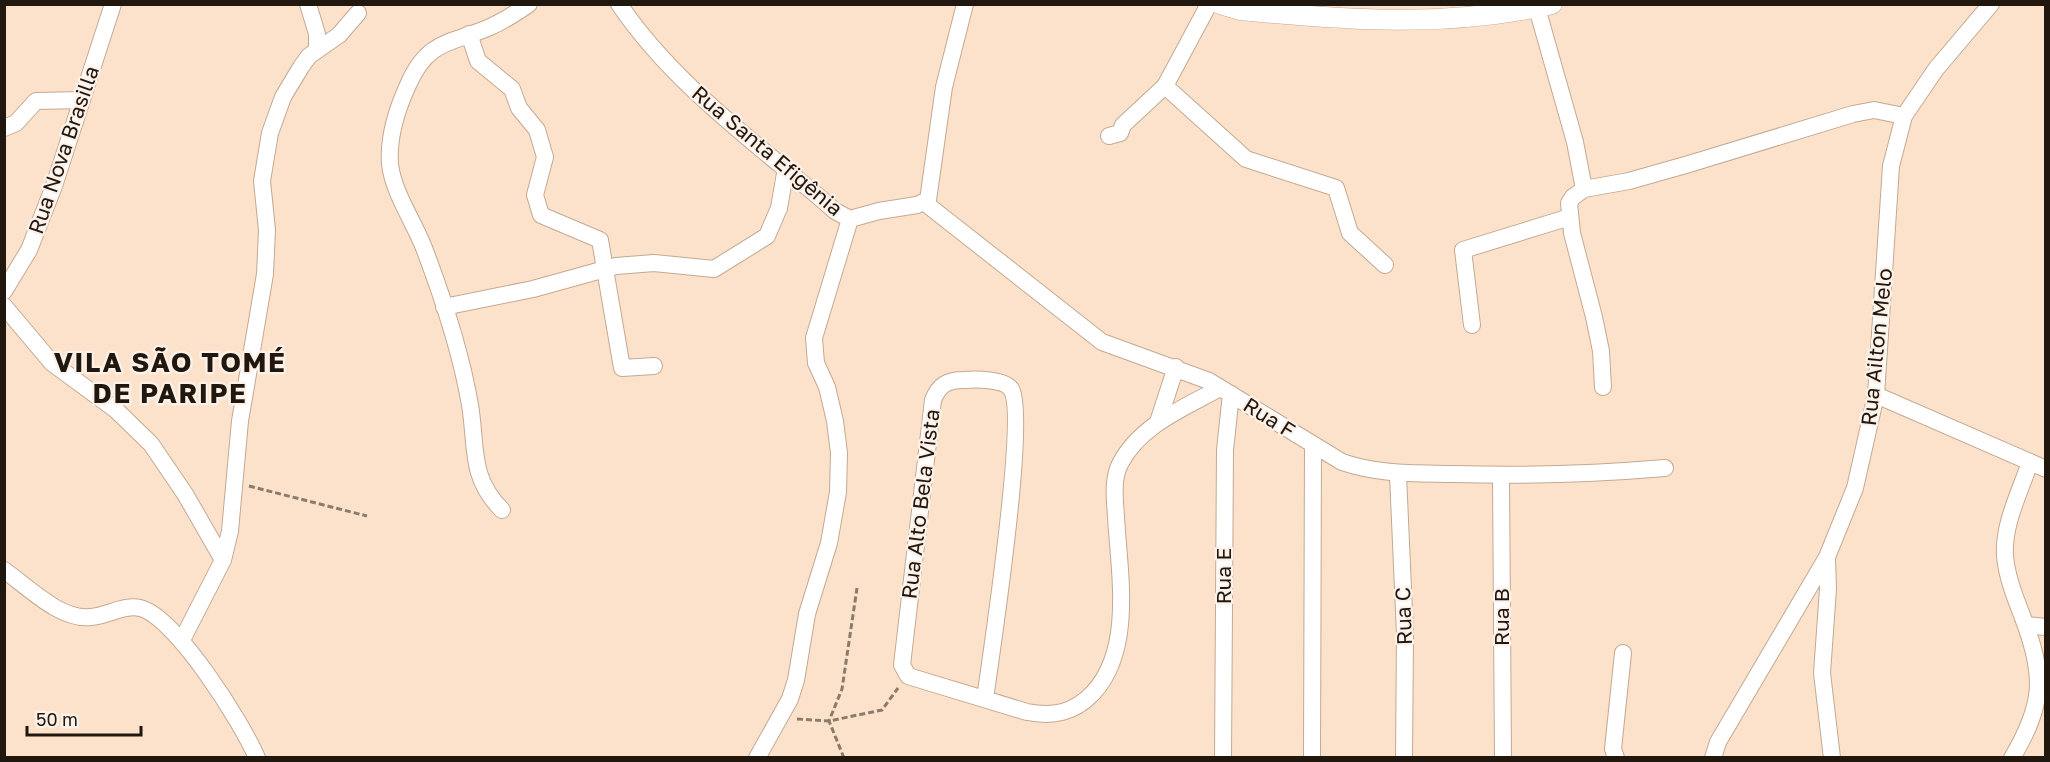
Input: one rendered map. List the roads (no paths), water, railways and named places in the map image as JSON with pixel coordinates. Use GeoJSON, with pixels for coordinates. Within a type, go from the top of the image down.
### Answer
{"type":"FeatureCollection","features":[{"type":"Feature","properties":{"kind":"main road"},"geometry":{"type":"LineString","coordinates":[[1220,4],[1240,10],[1374,13],[1448,19],[1514,13],[1544,6]]}},
{"type":"Feature","properties":{"kind":"street","name":"Rua Nova Brasilla"},"geometry":{"type":"LineString","coordinates":[[4,291],[29,250],[54,186],[113,4]]}},
{"type":"Feature","properties":{"kind":"street"},"geometry":{"type":"LineString","coordinates":[[308,4],[317,34],[317,49]]}},
{"type":"Feature","properties":{"kind":"street"},"geometry":{"type":"LineString","coordinates":[[502,510],[487,496],[479,477],[462,364],[424,249],[390,165],[390,148],[393,127],[400,106],[420,64],[440,44],[488,28],[529,4]]}},
{"type":"Feature","properties":{"kind":"street","name":"Rua Santa Efigênia"},"geometry":{"type":"LineString","coordinates":[[619,4],[637,30],[683,80],[836,210],[850,219],[925,203]]}},
{"type":"Feature","properties":{"kind":"street"},"geometry":{"type":"LineString","coordinates":[[925,203],[929,196],[944,87],[965,4]]}},
{"type":"Feature","properties":{"kind":"street"},"geometry":{"type":"LineString","coordinates":[[1109,136],[1120,133],[1123,125],[1165,86],[1209,4]]}},
{"type":"Feature","properties":{"kind":"street","name":"Rua Ailton Melo"},"geometry":{"type":"LineString","coordinates":[[1713,758],[1718,742],[1827,557],[1855,488],[1876,395],[1891,166],[1904,116],[1936,69],[1991,4]]}},
{"type":"Feature","properties":{"kind":"street"},"geometry":{"type":"LineString","coordinates":[[1544,6],[1584,189]]}},
{"type":"Feature","properties":{"kind":"street"},"geometry":{"type":"LineString","coordinates":[[182,640],[223,560],[230,531],[240,421],[265,274],[267,230],[262,181],[264,156],[284,97],[301,67],[317,49],[339,35],[358,13]]}},
{"type":"Feature","properties":{"kind":"street"},"geometry":{"type":"LineString","coordinates":[[469,34],[478,61],[512,89],[519,108],[537,130],[545,157],[535,195],[541,215],[600,240],[622,368],[654,366]]}},
{"type":"Feature","properties":{"kind":"street"},"geometry":{"type":"LineString","coordinates":[[1165,86],[1246,159],[1336,188],[1350,233],[1385,265]]}},
{"type":"Feature","properties":{"kind":"street"},"geometry":{"type":"LineString","coordinates":[[4,128],[16,123],[36,101],[82,100]]}},
{"type":"Feature","properties":{"kind":"street"},"geometry":{"type":"LineString","coordinates":[[1603,387],[1601,351],[1570,217],[1569,203],[1584,189],[1689,164],[1853,114],[1874,110],[1904,116]]}},
{"type":"Feature","properties":{"kind":"street"},"geometry":{"type":"LineString","coordinates":[[444,307],[496,298],[604,269],[654,263],[714,269],[766,236],[779,208],[786,168]]}},
{"type":"Feature","properties":{"kind":"street","name":"Rua F"},"geometry":{"type":"LineString","coordinates":[[925,203],[1102,342],[1116,349],[1176,367],[1225,391],[1342,462],[1366,470],[1398,475],[1576,476],[1665,468]]}},
{"type":"Feature","properties":{"kind":"street"},"geometry":{"type":"LineString","coordinates":[[1472,325],[1463,250],[1570,217]]}},
{"type":"Feature","properties":{"kind":"street"},"geometry":{"type":"LineString","coordinates":[[758,758],[781,717],[796,680],[807,614],[829,543],[838,492],[839,453],[835,421],[827,387],[816,363],[814,338],[850,219]]}},
{"type":"Feature","properties":{"kind":"street"},"geometry":{"type":"LineString","coordinates":[[4,306],[52,363],[116,410],[151,444],[190,502],[223,560]]}},
{"type":"Feature","properties":{"kind":"street"},"geometry":{"type":"LineString","coordinates":[[1158,422],[1176,367]]}},
{"type":"Feature","properties":{"kind":"street","name":"Rua Alto Bela Vista"},"geometry":{"type":"LineString","coordinates":[[950,380],[1004,383],[1013,392],[1016,426],[1004,557],[985,699],[908,676],[902,664],[933,400],[941,385],[950,380]]}},
{"type":"Feature","properties":{"kind":"street"},"geometry":{"type":"LineString","coordinates":[[985,699],[1047,716],[1061,713],[1080,704],[1096,689],[1106,674],[1116,651],[1119,624],[1116,474],[1131,448],[1158,422],[1225,391]]}},
{"type":"Feature","properties":{"kind":"street","name":"Rua E"},"geometry":{"type":"LineString","coordinates":[[1223,758],[1225,391]]}},
{"type":"Feature","properties":{"kind":"street"},"geometry":{"type":"LineString","coordinates":[[1876,395],[2038,466],[2007,528],[2005,554],[2009,582],[2036,657],[2039,687],[2031,721],[2012,758]]}},
{"type":"Feature","properties":{"kind":"street"},"geometry":{"type":"LineString","coordinates":[[1312,758],[1314,446]]}},
{"type":"Feature","properties":{"kind":"street","name":"Rua C"},"geometry":{"type":"LineString","coordinates":[[1398,475],[1405,634],[1404,758]]}},
{"type":"Feature","properties":{"kind":"street","name":"Rua B"},"geometry":{"type":"LineString","coordinates":[[1501,476],[1503,758]]}},
{"type":"Feature","properties":{"kind":"street"},"geometry":{"type":"LineString","coordinates":[[1827,557],[1828,589],[1822,673],[1832,758]]}},
{"type":"Feature","properties":{"kind":"street"},"geometry":{"type":"LineString","coordinates":[[4,570],[62,611],[79,617],[92,618],[137,607],[161,618],[182,640],[228,708],[257,758]]}},
{"type":"Feature","properties":{"kind":"street"},"geometry":{"type":"LineString","coordinates":[[2026,625],[2046,627]]}},
{"type":"Feature","properties":{"kind":"street"},"geometry":{"type":"LineString","coordinates":[[1616,758],[1613,749],[1623,652]]}},
{"type":"Feature","properties":{"kind":"district","name":"VILA SÃO TOMÉ DE PARIPE"},"geometry":{"type":"Point","coordinates":[170,378]}}]}
